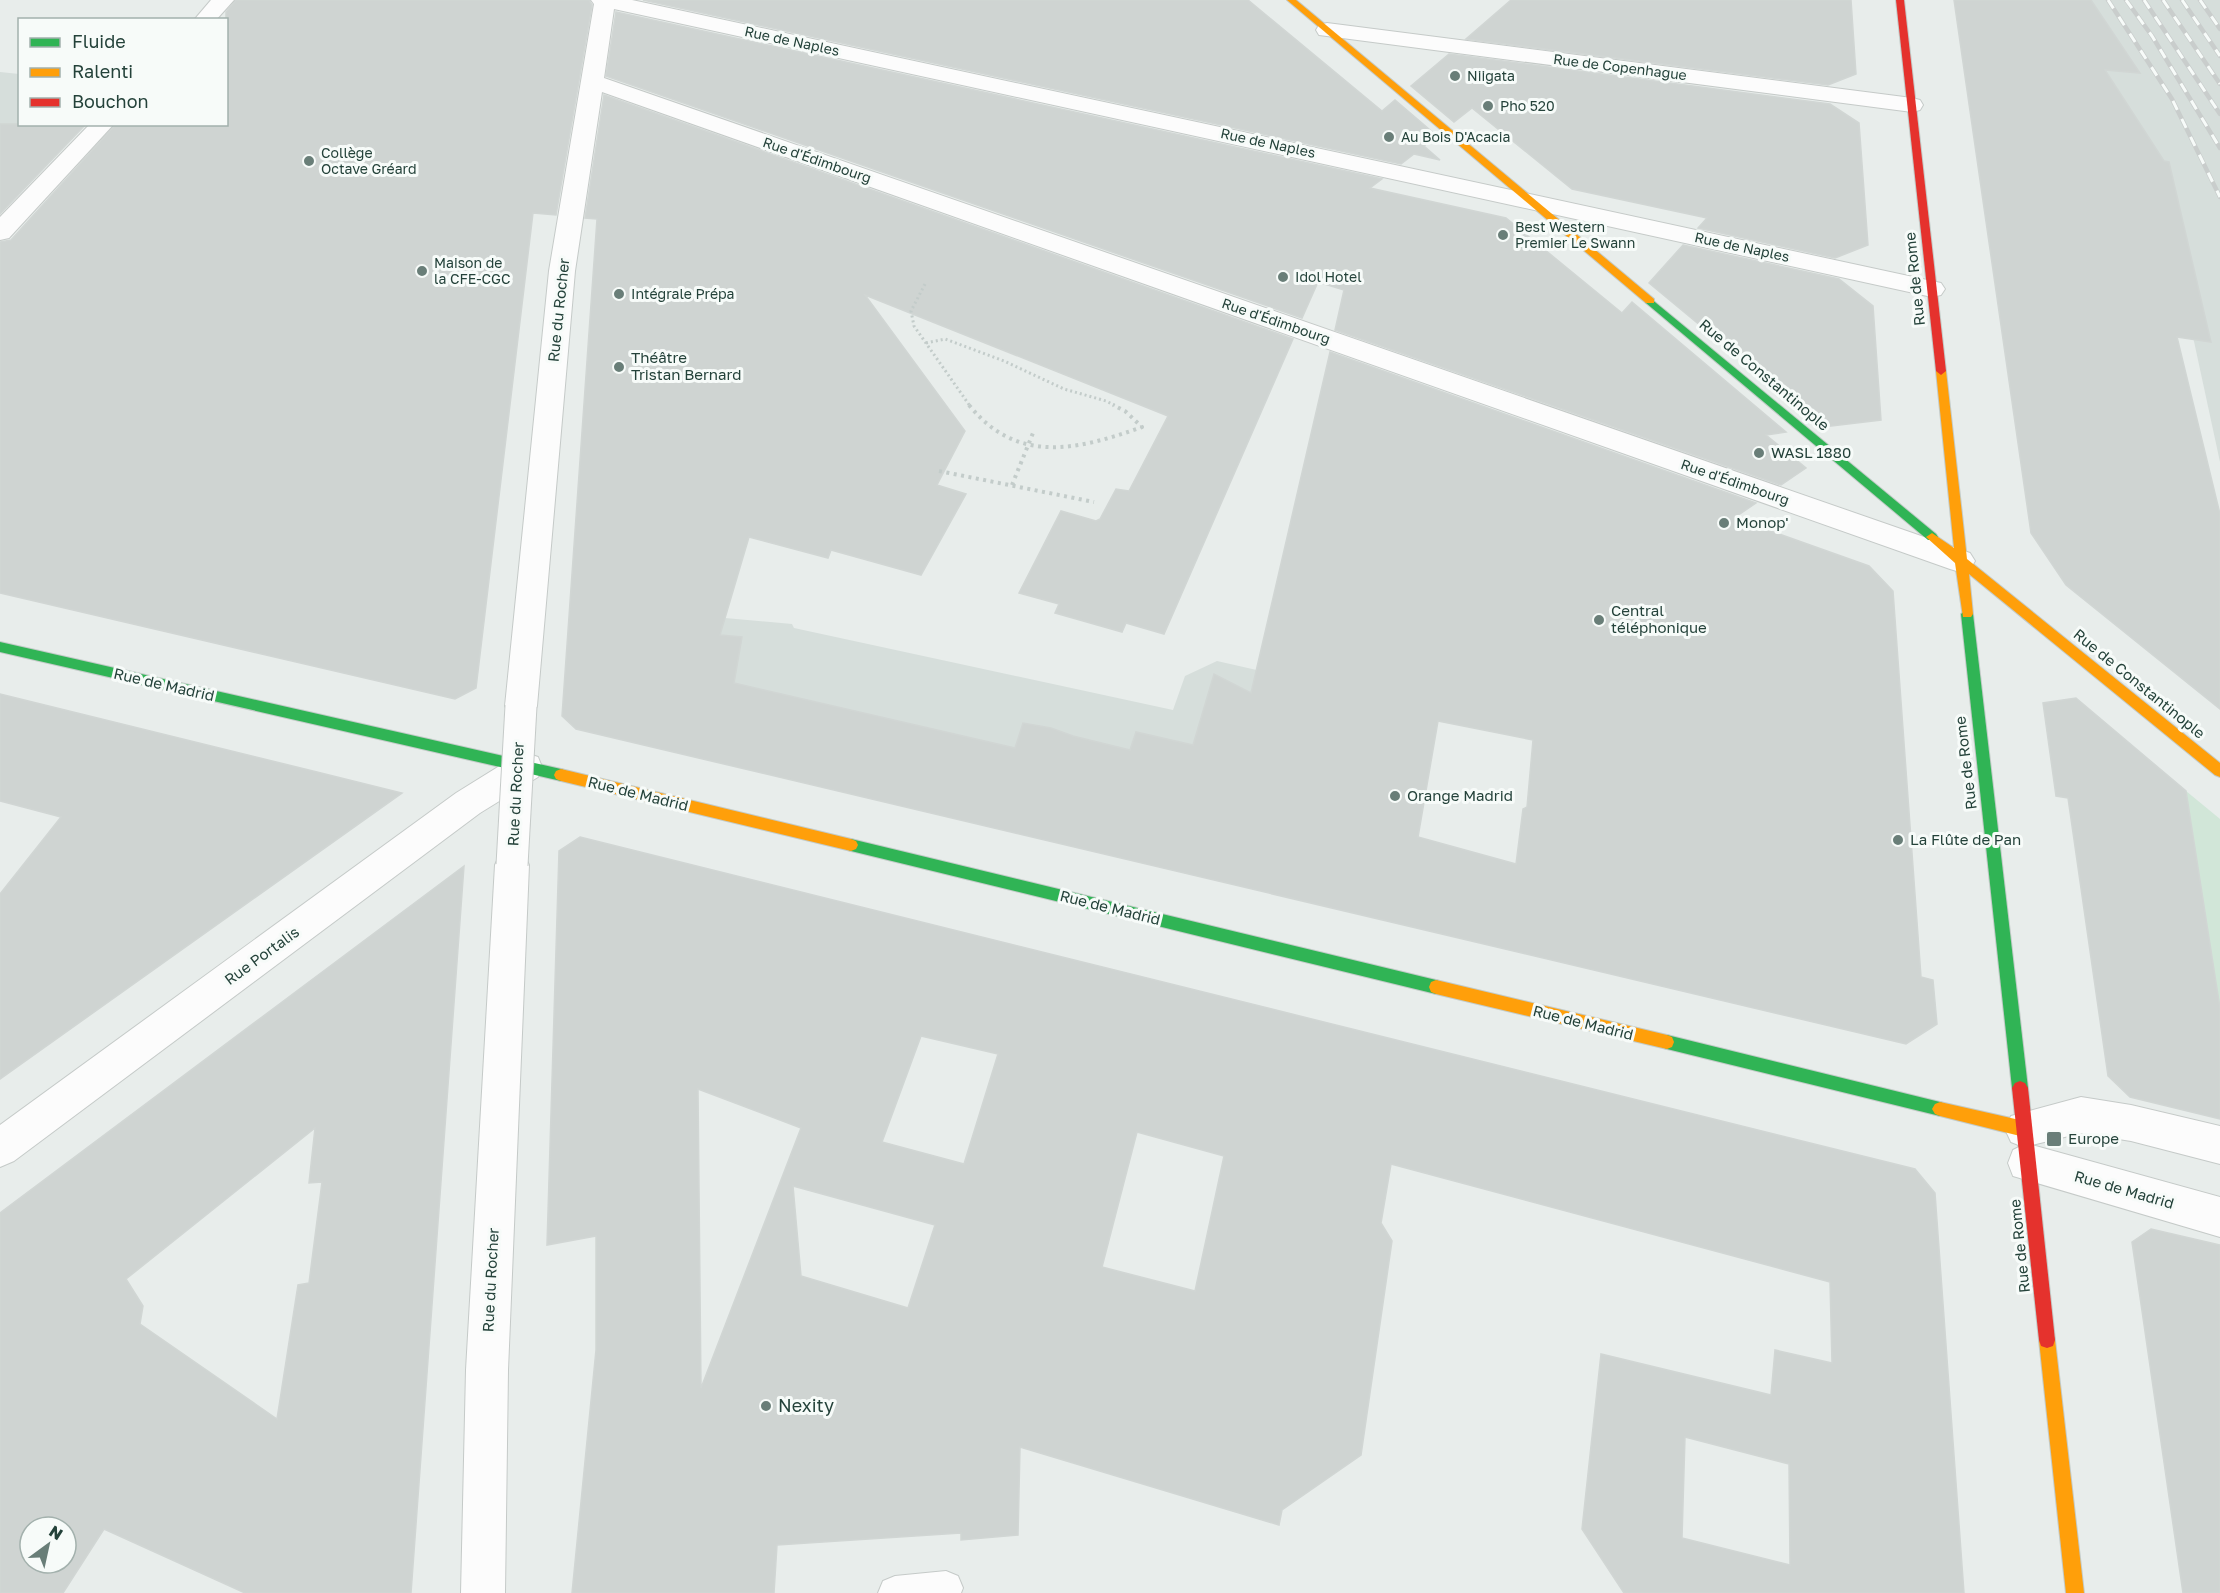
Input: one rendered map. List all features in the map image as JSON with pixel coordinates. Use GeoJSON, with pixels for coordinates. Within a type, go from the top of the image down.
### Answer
{"type":"FeatureCollection","features":[{"type":"Feature","properties":{"kind":"main road","name":"Rue de Constantinople"},"geometry":{"type":"LineString","coordinates":[[1291,0],[1960,561],[2220,771]]}},
{"type":"Feature","properties":{"kind":"main road","name":"Rue de Rome"},"geometry":{"type":"LineString","coordinates":[[1900,0],[2075,1593]]}},
{"type":"Feature","properties":{"kind":"main road","name":"Rue de Madrid"},"geometry":{"type":"LineString","coordinates":[[0,648],[526,767],[2026,1146]]}},
{"type":"Feature","properties":{"kind":"street"},"geometry":{"type":"LineString","coordinates":[[206,18],[223,0]]}},
{"type":"Feature","properties":{"kind":"street","name":"Rue du Rocher"},"geometry":{"type":"LineString","coordinates":[[483,1593],[487,1370],[521,706],[562,271],[604,0]]}},
{"type":"Feature","properties":{"kind":"street","name":"Rue de Naples"},"geometry":{"type":"LineString","coordinates":[[604,0],[1932,289]]}},
{"type":"Feature","properties":{"kind":"street","name":"Rue de Copenhague"},"geometry":{"type":"LineString","coordinates":[[1327,30],[1912,105]]}},
{"type":"Feature","properties":{"kind":"street","name":"Rue d'Édimbourg"},"geometry":{"type":"LineString","coordinates":[[592,81],[1960,561]]}},
{"type":"Feature","properties":{"kind":"street"},"geometry":{"type":"LineString","coordinates":[[0,232],[101,126]]}},
{"type":"Feature","properties":{"kind":"street","name":"Rue Portalis"},"geometry":{"type":"LineString","coordinates":[[0,1148],[468,803],[526,767]]}},
{"type":"Feature","properties":{"kind":"street","name":"Rue de Madrid"},"geometry":{"type":"LineString","coordinates":[[2026,1146],[2081,1115],[2131,1123],[2220,1145]]}},
{"type":"Feature","properties":{"kind":"street","name":"Rue de Madrid"},"geometry":{"type":"LineString","coordinates":[[2026,1146],[2220,1217]]}},
{"type":"Feature","properties":{"kind":"lane"},"geometry":{"type":"LineString","coordinates":[[895,1593],[946,1588]]}},
{"type":"Feature","properties":{"kind":"path"},"geometry":{"type":"LineString","coordinates":[[925,285],[911,311],[914,326],[970,406],[993,430],[1005,438],[1039,448],[1056,447],[1097,441],[1142,427],[1125,411],[1106,401],[1064,389],[1004,361],[945,339],[926,343]]}},
{"type":"Feature","properties":{"kind":"path"},"geometry":{"type":"LineString","coordinates":[[1012,485],[1033,433]]}},
{"type":"Feature","properties":{"kind":"path"},"geometry":{"type":"LineString","coordinates":[[939,471],[1094,501]]}},
{"type":"Feature","properties":{"kind":"shaded area"},"geometry":{"type":"Polygon","coordinates":[[[2061,0],[2220,0],[2220,462],[2151,142],[2061,0]]]}},
{"type":"Feature","properties":{"kind":"shaded area"},"geometry":{"type":"Polygon","coordinates":[[[0,72],[18,74],[19,126],[0,189],[0,72]]]}},
{"type":"Feature","properties":{"kind":"shaded area"},"geometry":{"type":"Polygon","coordinates":[[[725,618],[792,624],[794,628],[1173,710],[1185,676],[1217,661],[1261,671],[1205,878],[679,753],[725,618]]]}},
{"type":"Feature","properties":{"kind":"green space"},"geometry":{"type":"Polygon","coordinates":[[[2186,791],[2220,819],[2220,1008],[2186,791]]]}},
{"type":"Feature","properties":{"kind":"building"},"geometry":{"type":"Polygon","coordinates":[[[236,0],[589,0],[592,5],[556,215],[533,213],[476,688],[455,699],[0,593],[0,242],[11,240],[114,126],[228,126],[228,18],[226,18],[226,12],[236,0]]]}},
{"type":"Feature","properties":{"kind":"building"},"geometry":{"type":"Polygon","coordinates":[[[643,0],[1248,0],[1382,111],[1395,100],[1437,136],[1424,146],[1440,160],[1414,154],[1401,164],[643,0]]]}},
{"type":"Feature","properties":{"kind":"building"},"geometry":{"type":"Polygon","coordinates":[[[1511,0],[1851,0],[1856,74],[1828,85],[1466,39],[1511,0]]]}},
{"type":"Feature","properties":{"kind":"building"},"geometry":{"type":"Polygon","coordinates":[[[1954,0],[2091,0],[2140,73],[2105,70],[2164,161],[2169,162],[2211,342],[2177,337],[2220,514],[2220,709],[2066,585],[2031,533],[1954,0]]]}},
{"type":"Feature","properties":{"kind":"building"},"geometry":{"type":"Polygon","coordinates":[[[616,12],[1382,179],[1370,188],[1506,218],[1622,313],[1632,302],[1786,432],[1766,435],[1806,468],[1781,485],[1335,330],[1344,290],[1318,282],[1302,318],[606,76],[616,12]]]}},
{"type":"Feature","properties":{"kind":"building"},"geometry":{"type":"Polygon","coordinates":[[[1449,54],[1830,104],[1859,123],[1868,245],[1835,258],[1698,228],[1707,218],[1572,189],[1472,108],[1454,122],[1411,86],[1449,54]]]}},
{"type":"Feature","properties":{"kind":"building"},"geometry":{"type":"Polygon","coordinates":[[[604,95],[1293,339],[1164,634],[1126,623],[1122,632],[1055,613],[1059,604],[1019,593],[1061,511],[1096,521],[1100,519],[1116,489],[1129,491],[1168,416],[865,295],[965,431],[937,485],[966,494],[921,575],[831,550],[828,558],[749,537],[720,635],[742,637],[734,683],[1015,748],[1023,723],[1051,728],[1073,736],[1130,750],[1136,732],[1193,745],[1214,674],[1251,693],[1330,352],[1756,503],[1734,518],[1869,566],[1893,591],[1921,977],[1933,980],[1937,1024],[1906,1044],[576,729],[562,716],[597,219],[585,218],[604,95]],[[1438,721],[1418,837],[1516,864],[1523,809],[1527,807],[1533,740],[1438,721]]]}},
{"type":"Feature","properties":{"kind":"building"},"geometry":{"type":"Polygon","coordinates":[[[0,124],[84,126],[0,214],[0,124]]]}},
{"type":"Feature","properties":{"kind":"building"},"geometry":{"type":"Polygon","coordinates":[[[1683,245],[1839,279],[1873,306],[1881,420],[1823,427],[1649,283],[1683,245]]]}},
{"type":"Feature","properties":{"kind":"building"},"geometry":{"type":"Polygon","coordinates":[[[0,694],[402,793],[0,1079],[0,894],[61,817],[0,801],[0,694]]]}},
{"type":"Feature","properties":{"kind":"building"},"geometry":{"type":"Polygon","coordinates":[[[2076,698],[2186,791],[2220,1008],[2220,1119],[2130,1097],[2108,1076],[2068,798],[2056,796],[2043,703],[2076,698]]]}},
{"type":"Feature","properties":{"kind":"building"},"geometry":{"type":"Polygon","coordinates":[[[580,837],[1915,1169],[1935,1193],[1964,1593],[1624,1593],[1582,1529],[1601,1354],[1771,1395],[1775,1350],[1832,1363],[1830,1282],[1391,1164],[1381,1223],[1392,1241],[1361,1455],[1282,1510],[1279,1525],[1020,1447],[1018,1535],[961,1540],[961,1533],[777,1545],[774,1593],[572,1593],[596,1350],[596,1236],[547,1245],[559,851],[580,837]],[[921,1036],[882,1142],[964,1164],[998,1054],[921,1036]],[[698,1089],[701,1388],[801,1128],[698,1089]],[[1137,1132],[1102,1267],[1195,1291],[1224,1156],[1137,1132]],[[793,1186],[801,1276],[908,1308],[935,1225],[793,1186]],[[1685,1437],[1682,1538],[1790,1565],[1789,1464],[1685,1437]]]}},
{"type":"Feature","properties":{"kind":"building"},"geometry":{"type":"Polygon","coordinates":[[[464,866],[411,1593],[245,1593],[104,1529],[78,1570],[78,1515],[18,1515],[18,1575],[75,1575],[63,1593],[0,1593],[0,1213],[464,866]],[[315,1128],[126,1279],[143,1306],[140,1324],[277,1419],[298,1285],[309,1283],[322,1182],[309,1183],[315,1128]]]}},
{"type":"Feature","properties":{"kind":"building"},"geometry":{"type":"Polygon","coordinates":[[[2151,1229],[2220,1245],[2220,1593],[2183,1593],[2132,1242],[2151,1229]]]}},
{"type":"Feature","properties":{"kind":"railway"},"geometry":{"type":"LineString","coordinates":[[2108,0],[2172,99],[2220,197]]}},
{"type":"Feature","properties":{"kind":"railway"},"geometry":{"type":"LineString","coordinates":[[2126,0],[2152,36],[2220,148]]}},
{"type":"Feature","properties":{"kind":"railway"},"geometry":{"type":"LineString","coordinates":[[2144,0],[2220,114]]}},
{"type":"Feature","properties":{"kind":"railway"},"geometry":{"type":"LineString","coordinates":[[2163,0],[2220,84]]}},
{"type":"Feature","properties":{"kind":"railway"},"geometry":{"type":"LineString","coordinates":[[2182,0],[2220,56]]}},
{"type":"Feature","properties":{"kind":"railway"},"geometry":{"type":"LineString","coordinates":[[2200,0],[2220,29]]}},
{"type":"Feature","properties":{"kind":"traffic: fast"},"geometry":{"type":"LineString","coordinates":[[1650,301],[1932,537]]}},
{"type":"Feature","properties":{"kind":"traffic: fast"},"geometry":{"type":"LineString","coordinates":[[1967,614],[2020,1088]]}},
{"type":"Feature","properties":{"kind":"traffic: fast"},"geometry":{"type":"LineString","coordinates":[[0,647],[561,775]]}},
{"type":"Feature","properties":{"kind":"traffic: fast"},"geometry":{"type":"LineString","coordinates":[[851,845],[1436,987]]}},
{"type":"Feature","properties":{"kind":"traffic: fast"},"geometry":{"type":"LineString","coordinates":[[1667,1042],[1940,1109]]}},
{"type":"Feature","properties":{"kind":"traffic: slow"},"geometry":{"type":"LineString","coordinates":[[1291,0],[1650,301]]}},
{"type":"Feature","properties":{"kind":"traffic: slow"},"geometry":{"type":"LineString","coordinates":[[1941,371],[1967,614]]}},
{"type":"Feature","properties":{"kind":"traffic: slow"},"geometry":{"type":"LineString","coordinates":[[1932,537],[2220,771]]}},
{"type":"Feature","properties":{"kind":"traffic: slow"},"geometry":{"type":"LineString","coordinates":[[561,775],[851,845]]}},
{"type":"Feature","properties":{"kind":"traffic: slow"},"geometry":{"type":"LineString","coordinates":[[1436,987],[1667,1042]]}},
{"type":"Feature","properties":{"kind":"traffic: slow"},"geometry":{"type":"LineString","coordinates":[[1940,1109],[2024,1129]]}},
{"type":"Feature","properties":{"kind":"traffic: slow"},"geometry":{"type":"LineString","coordinates":[[2047,1340],[2075,1593]]}},
{"type":"Feature","properties":{"kind":"traffic: jam"},"geometry":{"type":"LineString","coordinates":[[1900,0],[1941,371]]}},
{"type":"Feature","properties":{"kind":"traffic: jam"},"geometry":{"type":"LineString","coordinates":[[2020,1088],[2047,1340]]}},
{"type":"Feature","properties":{"kind":"place","name":"Niigata"},"geometry":{"type":"Point","coordinates":[1455,76]}},
{"type":"Feature","properties":{"kind":"place","name":"Pho 520"},"geometry":{"type":"Point","coordinates":[1488,106]}},
{"type":"Feature","properties":{"kind":"place","name":"Au Bois D'Acacia"},"geometry":{"type":"Point","coordinates":[1389,137]}},
{"type":"Feature","properties":{"kind":"place","name":"Collège Octave Gréard"},"geometry":{"type":"Point","coordinates":[309,161]}},
{"type":"Feature","properties":{"kind":"place","name":"Best Western Premier Le Swann"},"geometry":{"type":"Point","coordinates":[1503,235]}},
{"type":"Feature","properties":{"kind":"place","name":"Maison de la CFE-CGC"},"geometry":{"type":"Point","coordinates":[422,271]}},
{"type":"Feature","properties":{"kind":"place","name":"Idol Hotel"},"geometry":{"type":"Point","coordinates":[1283,277]}},
{"type":"Feature","properties":{"kind":"place","name":"Intégrale Prépa"},"geometry":{"type":"Point","coordinates":[619,294]}},
{"type":"Feature","properties":{"kind":"place","name":"Théâtre Tristan Bernard"},"geometry":{"type":"Point","coordinates":[619,367]}},
{"type":"Feature","properties":{"kind":"place","name":"WASL 1880"},"geometry":{"type":"Point","coordinates":[1759,453]}},
{"type":"Feature","properties":{"kind":"place","name":"Monop'"},"geometry":{"type":"Point","coordinates":[1724,523]}},
{"type":"Feature","properties":{"kind":"place","name":"Central téléphonique"},"geometry":{"type":"Point","coordinates":[1599,620]}},
{"type":"Feature","properties":{"kind":"place","name":"Orange Madrid"},"geometry":{"type":"Point","coordinates":[1395,796]}},
{"type":"Feature","properties":{"kind":"place","name":"La Flûte de Pan"},"geometry":{"type":"Point","coordinates":[1898,840]}},
{"type":"Feature","properties":{"kind":"place","name":"Europe"},"geometry":{"type":"Point","coordinates":[2054,1139]}},
{"type":"Feature","properties":{"kind":"place","name":"Nexity"},"geometry":{"type":"Point","coordinates":[766,1406]}}]}
